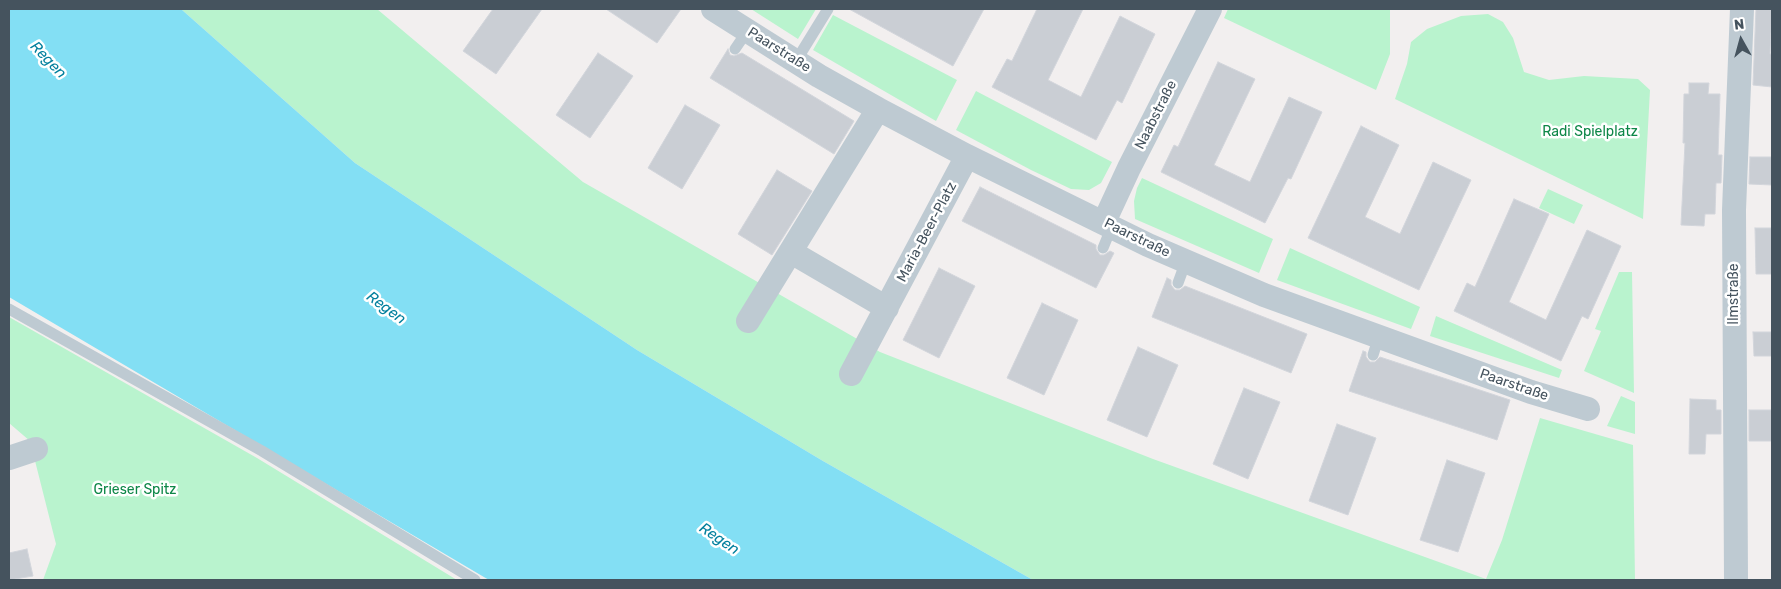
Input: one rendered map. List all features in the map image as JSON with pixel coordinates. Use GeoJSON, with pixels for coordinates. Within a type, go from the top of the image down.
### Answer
{"type":"FeatureCollection","features":[{"type":"Feature","properties":{"kind":"street","name":"Paarstraße"},"geometry":{"type":"LineString","coordinates":[[713,9],[742,40],[796,61],[878,109],[967,156],[1148,245],[1182,272],[1264,295],[1376,345],[1588,409]]}},
{"type":"Feature","properties":{"kind":"street","name":"Naabstraße"},"geometry":{"type":"LineString","coordinates":[[1108,224],[1129,168],[1210,9]]}},
{"type":"Feature","properties":{"kind":"street","name":"Ilmstraße"},"geometry":{"type":"LineString","coordinates":[[1736,580],[1734,210],[1742,9]]}},
{"type":"Feature","properties":{"kind":"street"},"geometry":{"type":"LineString","coordinates":[[748,321],[878,109]]}},
{"type":"Feature","properties":{"kind":"street","name":"Maria-Beer-Platz"},"geometry":{"type":"LineString","coordinates":[[851,374],[967,156]]}},
{"type":"Feature","properties":{"kind":"street"},"geometry":{"type":"LineString","coordinates":[[791,252],[887,308]]}},
{"type":"Feature","properties":{"kind":"street"},"geometry":{"type":"LineString","coordinates":[[9,458],[36,449]]}},
{"type":"Feature","properties":{"kind":"lane"},"geometry":{"type":"LineString","coordinates":[[796,61],[828,9]]}},
{"type":"Feature","properties":{"kind":"lane"},"geometry":{"type":"LineString","coordinates":[[1103,248],[1108,224]]}},
{"type":"Feature","properties":{"kind":"lane"},"geometry":{"type":"LineString","coordinates":[[9,309],[262,451],[475,580]]}},
{"type":"Feature","properties":{"kind":"green space"},"geometry":{"type":"Polygon","coordinates":[[[181,9],[377,9],[583,182],[880,352],[1153,459],[1486,579],[1502,540],[1540,418],[1633,445],[1635,580],[1033,580],[823,461],[637,350],[355,163],[181,9]]]}},
{"type":"Feature","properties":{"kind":"green space"},"geometry":{"type":"Polygon","coordinates":[[[751,9],[816,9],[798,39],[751,9]]]}},
{"type":"Feature","properties":{"kind":"green space"},"geometry":{"type":"Polygon","coordinates":[[[1228,9],[1390,9],[1390,54],[1376,90],[1224,18],[1228,9]]]}},
{"type":"Feature","properties":{"kind":"green space","name":"Radi Spielplatz"},"geometry":{"type":"Polygon","coordinates":[[[1488,14],[1503,22],[1513,38],[1524,72],[1549,80],[1584,76],[1638,79],[1650,90],[1643,219],[1395,99],[1407,64],[1411,42],[1427,29],[1461,16],[1488,14]]]}},
{"type":"Feature","properties":{"kind":"green space"},"geometry":{"type":"Polygon","coordinates":[[[833,15],[957,80],[936,121],[813,50],[833,15]]]}},
{"type":"Feature","properties":{"kind":"green space"},"geometry":{"type":"Polygon","coordinates":[[[976,91],[1112,162],[1101,183],[1089,190],[1071,189],[956,130],[976,91]]]}},
{"type":"Feature","properties":{"kind":"green space"},"geometry":{"type":"Polygon","coordinates":[[[1142,178],[1273,239],[1259,273],[1135,219],[1134,201],[1142,178]]]}},
{"type":"Feature","properties":{"kind":"green space"},"geometry":{"type":"Polygon","coordinates":[[[1548,189],[1583,205],[1574,224],[1539,208],[1548,189]]]}},
{"type":"Feature","properties":{"kind":"green space"},"geometry":{"type":"Polygon","coordinates":[[[1290,248],[1420,307],[1411,329],[1277,280],[1290,248]]]}},
{"type":"Feature","properties":{"kind":"green space"},"geometry":{"type":"Polygon","coordinates":[[[1619,272],[1632,272],[1634,393],[1584,371],[1601,331],[1595,329],[1619,272]]]}},
{"type":"Feature","properties":{"kind":"green space"},"geometry":{"type":"Polygon","coordinates":[[[1436,316],[1562,370],[1559,378],[1430,336],[1436,316]]]}},
{"type":"Feature","properties":{"kind":"green space","name":"Grieser Spitz"},"geometry":{"type":"Polygon","coordinates":[[[9,317],[257,458],[457,580],[43,580],[56,544],[30,441],[9,423],[9,317]]]}},
{"type":"Feature","properties":{"kind":"green space"},"geometry":{"type":"Polygon","coordinates":[[[1621,396],[1635,402],[1635,434],[1607,426],[1621,396]]]}},
{"type":"Feature","properties":{"kind":"water","name":"Regen"},"geometry":{"type":"Polygon","coordinates":[[[9,9],[181,9],[355,163],[637,350],[823,461],[1033,580],[489,580],[9,297],[9,9]]]}},
{"type":"Feature","properties":{"kind":"building"},"geometry":{"type":"Polygon","coordinates":[[[493,9],[542,9],[496,74],[463,51],[493,9]]]}},
{"type":"Feature","properties":{"kind":"building"},"geometry":{"type":"Polygon","coordinates":[[[606,9],[681,9],[657,43],[606,9]]]}},
{"type":"Feature","properties":{"kind":"building"},"geometry":{"type":"Polygon","coordinates":[[[849,9],[984,9],[953,66],[849,9]]]}},
{"type":"Feature","properties":{"kind":"building"},"geometry":{"type":"Polygon","coordinates":[[[1037,9],[1083,9],[1048,80],[1081,97],[1120,16],[1155,34],[1122,103],[1117,100],[1096,140],[992,87],[1007,59],[1012,61],[1037,9]]]}},
{"type":"Feature","properties":{"kind":"building"},"geometry":{"type":"Polygon","coordinates":[[[1756,9],[1772,9],[1770,54],[1772,54],[1772,87],[1753,85],[1756,9]]]}},
{"type":"Feature","properties":{"kind":"building"},"geometry":{"type":"Polygon","coordinates":[[[728,49],[730,55],[734,56],[742,53],[854,121],[834,154],[710,78],[728,49]]]}},
{"type":"Feature","properties":{"kind":"building"},"geometry":{"type":"Polygon","coordinates":[[[598,53],[633,76],[590,138],[556,115],[598,53]]]}},
{"type":"Feature","properties":{"kind":"building"},"geometry":{"type":"Polygon","coordinates":[[[1218,62],[1255,79],[1214,165],[1250,182],[1289,97],[1322,112],[1291,179],[1288,178],[1265,223],[1161,172],[1174,145],[1178,147],[1218,62]]]}},
{"type":"Feature","properties":{"kind":"building"},"geometry":{"type":"Polygon","coordinates":[[[1689,83],[1709,83],[1708,94],[1720,94],[1718,155],[1722,155],[1721,183],[1716,183],[1715,214],[1705,214],[1704,226],[1681,225],[1685,143],[1683,143],[1684,94],[1689,94],[1689,83]]]}},
{"type":"Feature","properties":{"kind":"building"},"geometry":{"type":"Polygon","coordinates":[[[685,105],[720,125],[682,189],[648,168],[685,105]]]}},
{"type":"Feature","properties":{"kind":"building"},"geometry":{"type":"Polygon","coordinates":[[[1361,126],[1399,145],[1365,217],[1400,234],[1433,162],[1471,180],[1419,290],[1308,238],[1361,126]]]}},
{"type":"Feature","properties":{"kind":"building"},"geometry":{"type":"Polygon","coordinates":[[[1750,157],[1772,157],[1772,185],[1749,184],[1750,157]]]}},
{"type":"Feature","properties":{"kind":"building"},"geometry":{"type":"Polygon","coordinates":[[[777,170],[812,191],[772,255],[738,234],[777,170]]]}},
{"type":"Feature","properties":{"kind":"building"},"geometry":{"type":"Polygon","coordinates":[[[980,187],[1096,245],[1100,255],[1110,251],[1114,253],[1096,288],[962,221],[980,187]]]}},
{"type":"Feature","properties":{"kind":"building"},"geometry":{"type":"Polygon","coordinates":[[[1514,199],[1549,214],[1509,302],[1546,320],[1587,230],[1621,246],[1588,319],[1582,316],[1561,361],[1454,311],[1467,283],[1475,287],[1514,199]]]}},
{"type":"Feature","properties":{"kind":"building"},"geometry":{"type":"Polygon","coordinates":[[[1755,228],[1772,228],[1772,274],[1756,274],[1755,228]]]}},
{"type":"Feature","properties":{"kind":"building"},"geometry":{"type":"Polygon","coordinates":[[[939,268],[975,286],[939,358],[903,340],[939,268]]]}},
{"type":"Feature","properties":{"kind":"building"},"geometry":{"type":"Polygon","coordinates":[[[1167,278],[1171,280],[1171,285],[1175,290],[1180,290],[1185,286],[1307,334],[1291,373],[1152,317],[1167,278]]]}},
{"type":"Feature","properties":{"kind":"building"},"geometry":{"type":"Polygon","coordinates":[[[1042,303],[1078,320],[1044,395],[1007,378],[1042,303]]]}},
{"type":"Feature","properties":{"kind":"building"},"geometry":{"type":"Polygon","coordinates":[[[1753,332],[1772,332],[1772,356],[1754,356],[1753,332]]]}},
{"type":"Feature","properties":{"kind":"building"},"geometry":{"type":"Polygon","coordinates":[[[1138,347],[1178,365],[1147,437],[1107,420],[1138,347]]]}},
{"type":"Feature","properties":{"kind":"building"},"geometry":{"type":"Polygon","coordinates":[[[1363,351],[1366,352],[1366,357],[1370,362],[1375,362],[1380,357],[1510,400],[1497,440],[1349,391],[1363,351]]]}},
{"type":"Feature","properties":{"kind":"building"},"geometry":{"type":"Polygon","coordinates":[[[1244,388],[1280,402],[1248,479],[1213,464],[1244,388]]]}},
{"type":"Feature","properties":{"kind":"building"},"geometry":{"type":"Polygon","coordinates":[[[1690,399],[1716,400],[1716,410],[1721,410],[1721,434],[1706,434],[1705,454],[1689,454],[1690,399]]]}},
{"type":"Feature","properties":{"kind":"building"},"geometry":{"type":"Polygon","coordinates":[[[1749,410],[1772,410],[1772,441],[1749,441],[1749,410]]]}},
{"type":"Feature","properties":{"kind":"building"},"geometry":{"type":"Polygon","coordinates":[[[1337,424],[1376,438],[1348,515],[1309,501],[1337,424]]]}},
{"type":"Feature","properties":{"kind":"building"},"geometry":{"type":"Polygon","coordinates":[[[1447,460],[1485,473],[1458,552],[1420,540],[1447,460]]]}},
{"type":"Feature","properties":{"kind":"building"},"geometry":{"type":"Polygon","coordinates":[[[27,549],[33,576],[9,580],[9,553],[27,549]]]}}]}
